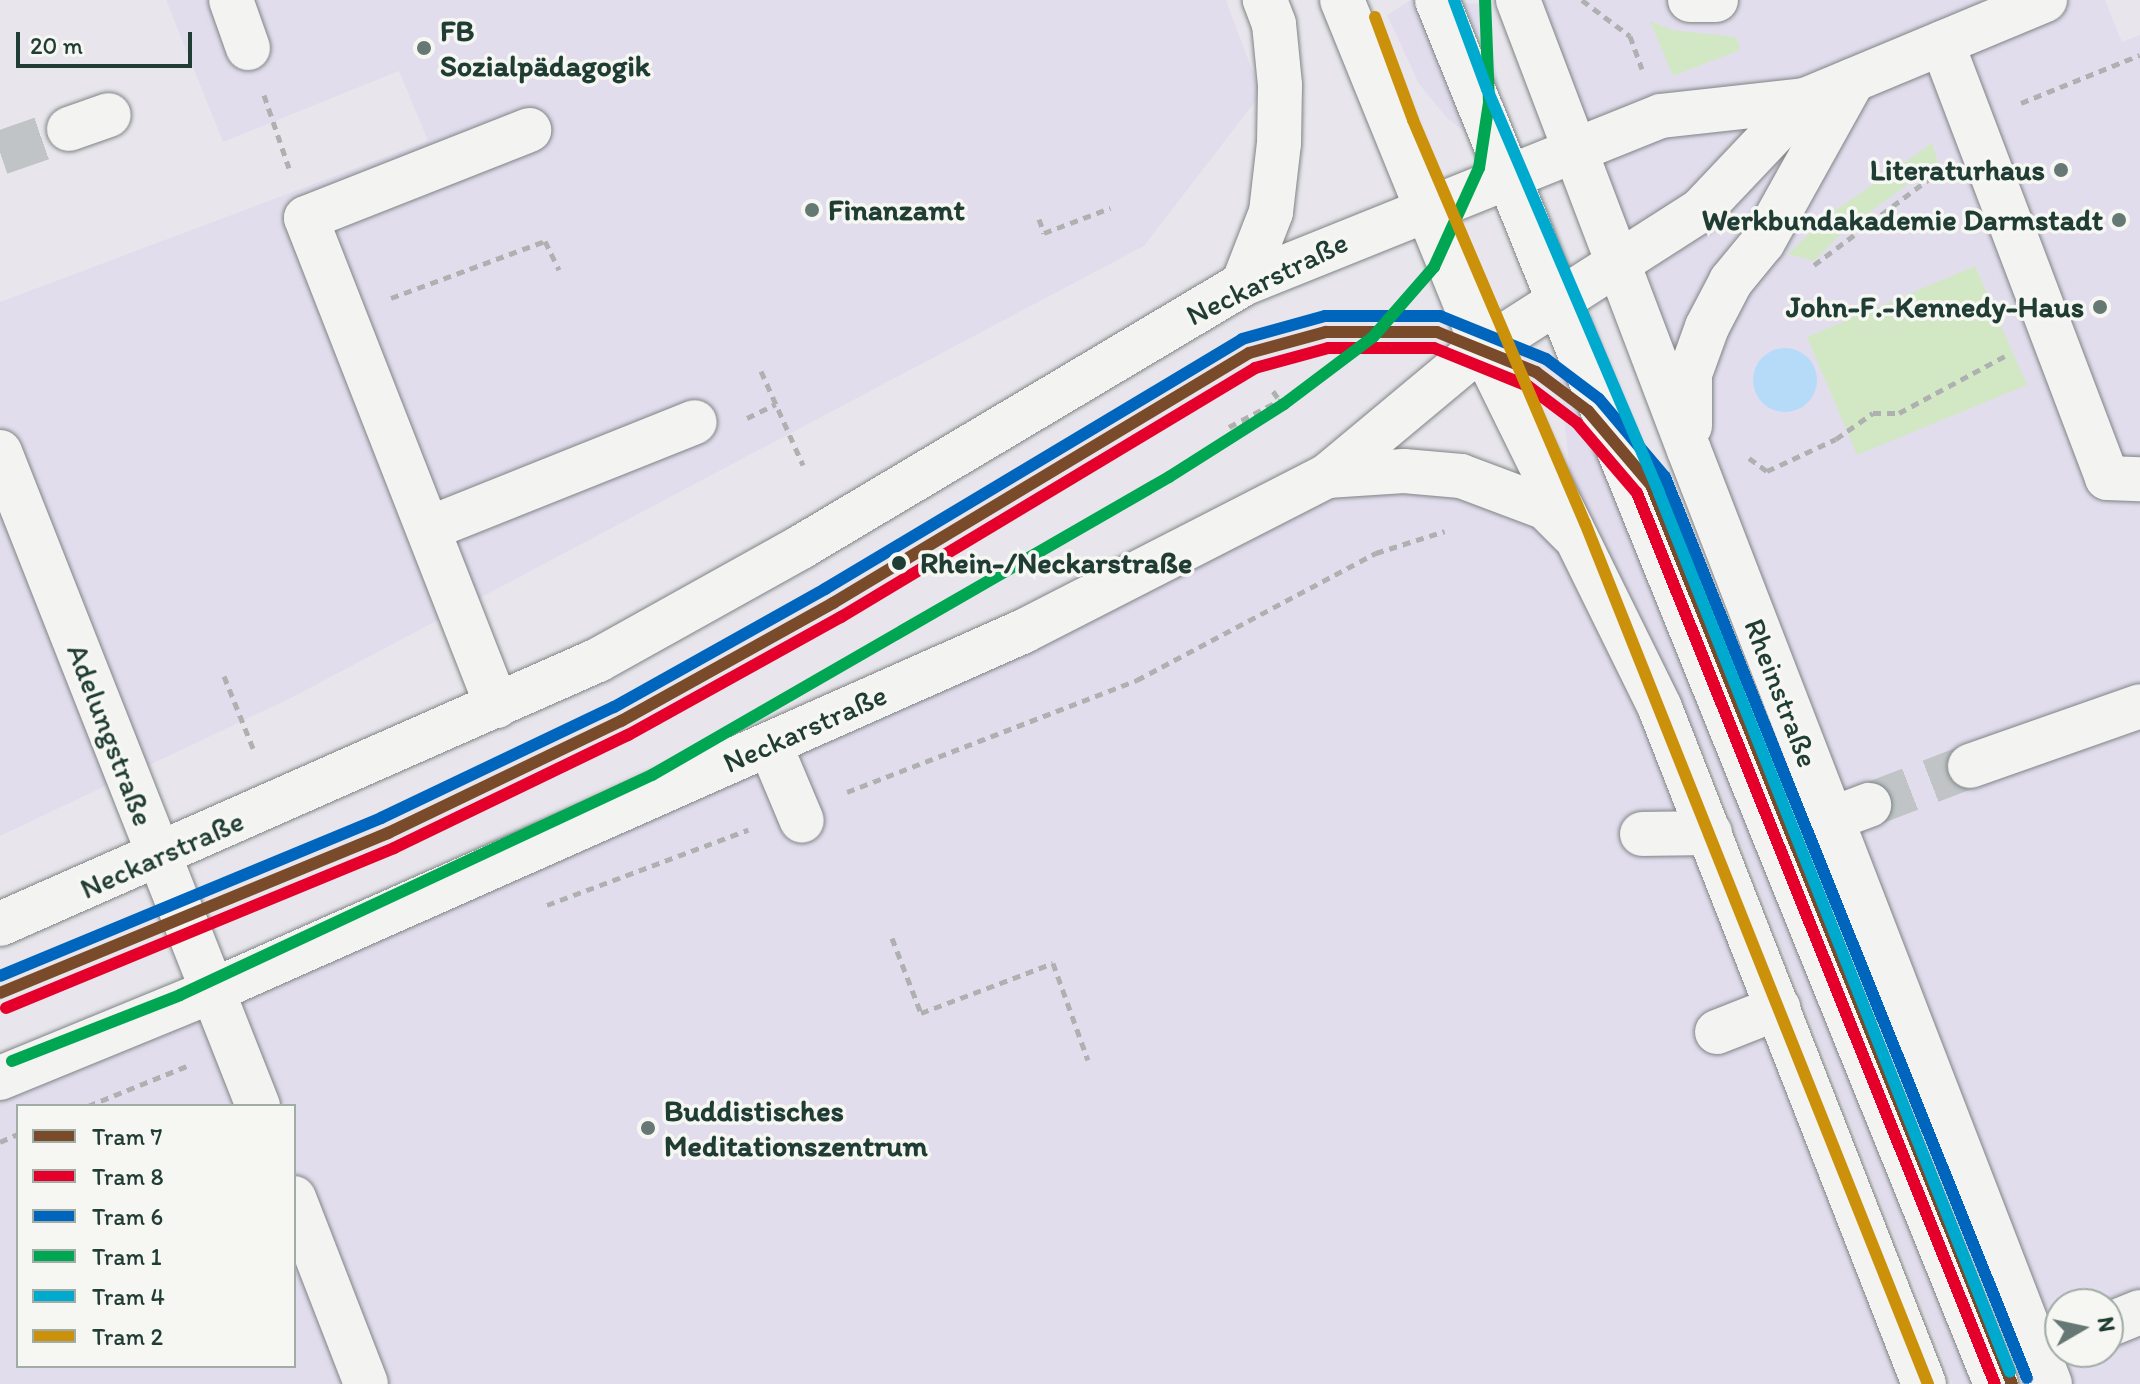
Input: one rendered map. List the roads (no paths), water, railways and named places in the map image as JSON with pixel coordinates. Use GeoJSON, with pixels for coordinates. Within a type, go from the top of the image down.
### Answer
{"type":"FeatureCollection","features":[{"type":"Feature","properties":{"kind":"main road"},"geometry":{"type":"LineString","coordinates":[[231,0],[248,48]]}},
{"type":"Feature","properties":{"kind":"main road"},"geometry":{"type":"LineString","coordinates":[[1243,284],[1271,212],[1279,143],[1280,85],[1274,24],[1265,0]]}},
{"type":"Feature","properties":{"kind":"main road"},"geometry":{"type":"LineString","coordinates":[[1342,0],[1483,348],[1660,708],[1924,1384]]}},
{"type":"Feature","properties":{"kind":"main road","name":"Rheinstraße"},"geometry":{"type":"LineString","coordinates":[[1437,0],[1996,1384]]}},
{"type":"Feature","properties":{"kind":"main road","name":"Rheinstraße"},"geometry":{"type":"LineString","coordinates":[[1518,0],[1578,150],[1829,820],[2044,1348]]}},
{"type":"Feature","properties":{"kind":"main road"},"geometry":{"type":"LineString","coordinates":[[1690,0],[1716,0]]}},
{"type":"Feature","properties":{"kind":"main road"},"geometry":{"type":"LineString","coordinates":[[1805,100],[2045,0]]}},
{"type":"Feature","properties":{"kind":"main road"},"geometry":{"type":"LineString","coordinates":[[1942,43],[2107,478],[2140,479]]}},
{"type":"Feature","properties":{"kind":"main road"},"geometry":{"type":"LineString","coordinates":[[1689,450],[1690,374],[1707,327],[1731,281],[1763,242],[1853,80]]}},
{"type":"Feature","properties":{"kind":"main road","name":"Neckarstraße"},"geometry":{"type":"LineString","coordinates":[[0,924],[158,858],[598,660],[801,547],[1243,284],[1661,116],[1805,100]]}},
{"type":"Feature","properties":{"kind":"main road","name":"Neckarstraße"},"geometry":{"type":"LineString","coordinates":[[0,1078],[212,991],[1024,631],[1327,476],[1483,348],[1700,211],[1805,100]]}},
{"type":"Feature","properties":{"kind":"main road"},"geometry":{"type":"LineString","coordinates":[[497,706],[430,528],[306,218],[529,130]]}},
{"type":"Feature","properties":{"kind":"main road"},"geometry":{"type":"LineString","coordinates":[[430,528],[695,422]]}},
{"type":"Feature","properties":{"kind":"main road","name":"Adelungstraße"},"geometry":{"type":"LineString","coordinates":[[0,452],[257,1104]]}},
{"type":"Feature","properties":{"kind":"main road"},"geometry":{"type":"LineString","coordinates":[[1327,476],[1404,471],[1461,476],[1546,508],[1579,542]]}},
{"type":"Feature","properties":{"kind":"main road"},"geometry":{"type":"LineString","coordinates":[[1970,766],[2140,706]]}},
{"type":"Feature","properties":{"kind":"main road"},"geometry":{"type":"LineString","coordinates":[[770,745],[800,816]]}},
{"type":"Feature","properties":{"kind":"main road"},"geometry":{"type":"LineString","coordinates":[[1829,820],[1869,805]]}},
{"type":"Feature","properties":{"kind":"main road"},"geometry":{"type":"LineString","coordinates":[[1642,834],[1710,833]]}},
{"type":"Feature","properties":{"kind":"main road"},"geometry":{"type":"LineString","coordinates":[[1717,1032],[1778,1008]]}},
{"type":"Feature","properties":{"kind":"main road"},"geometry":{"type":"LineString","coordinates":[[296,1203],[366,1384]]}},
{"type":"Feature","properties":{"kind":"water"},"geometry":{"type":"Polygon","coordinates":[[[1785,348],[1808,357],[1817,380],[1808,403],[1785,412],[1762,403],[1753,380],[1762,357],[1785,348]]]}},
{"type":"Feature","properties":{"kind":"tunnel"},"geometry":{"type":"LineString","coordinates":[[0,153],[69,129]]}},
{"type":"Feature","properties":{"kind":"tunnel"},"geometry":{"type":"LineString","coordinates":[[1869,805],[1970,766]]}},
{"type":"Feature","properties":{"kind":"tram line","name":"4"},"geometry":{"type":"LineString","coordinates":[[1454,0],[1487,89],[1659,493],[2010,1372]]}},
{"type":"Feature","properties":{"kind":"tram line","name":"1"},"geometry":{"type":"LineString","coordinates":[[12,1061],[180,995],[652,775],[1169,477],[1284,404],[1373,337],[1434,267],[1479,168],[1489,103],[1485,0]]}},
{"type":"Feature","properties":{"kind":"tram line","name":"2"},"geometry":{"type":"LineString","coordinates":[[1375,17],[1413,120],[1585,523],[1928,1384]]}},
{"type":"Feature","properties":{"kind":"tram line","name":"6"},"geometry":{"type":"LineString","coordinates":[[0,976],[381,818],[614,707],[825,589],[1242,339],[1325,316],[1440,316],[1546,359],[1599,399],[1665,477],[2027,1378]]}},
{"type":"Feature","properties":{"kind":"tram line","name":"7"},"geometry":{"type":"LineString","coordinates":[[0,993],[388,833],[621,721],[833,603],[1249,353],[1326,332],[1437,332],[1536,372],[1588,411],[1651,485],[2012,1384]]}},
{"type":"Feature","properties":{"kind":"tram line","name":"8"},"geometry":{"type":"LineString","coordinates":[[6,1008],[394,848],[628,735],[841,617],[1255,368],[1328,348],[1434,348],[1528,386],[1577,423],[1637,493],[1995,1384]]}},
{"type":"Feature","properties":{"kind":"place","name":"FB Sozialpädagogik"},"geometry":{"type":"Point","coordinates":[424,48]}},
{"type":"Feature","properties":{"kind":"place","name":"Literaturhaus"},"geometry":{"type":"Point","coordinates":[2061,170]}},
{"type":"Feature","properties":{"kind":"place","name":"Finanzamt"},"geometry":{"type":"Point","coordinates":[812,210]}},
{"type":"Feature","properties":{"kind":"place","name":"Werkbundakademie Darmstadt"},"geometry":{"type":"Point","coordinates":[2119,220]}},
{"type":"Feature","properties":{"kind":"place","name":"John-F.-Kennedy-Haus"},"geometry":{"type":"Point","coordinates":[2100,307]}},
{"type":"Feature","properties":{"kind":"place","name":"Rhein-/Neckarstraße"},"geometry":{"type":"Point","coordinates":[899,563]}},
{"type":"Feature","properties":{"kind":"place","name":"Buddistisches Meditationszentrum"},"geometry":{"type":"Point","coordinates":[648,1128]}}]}
